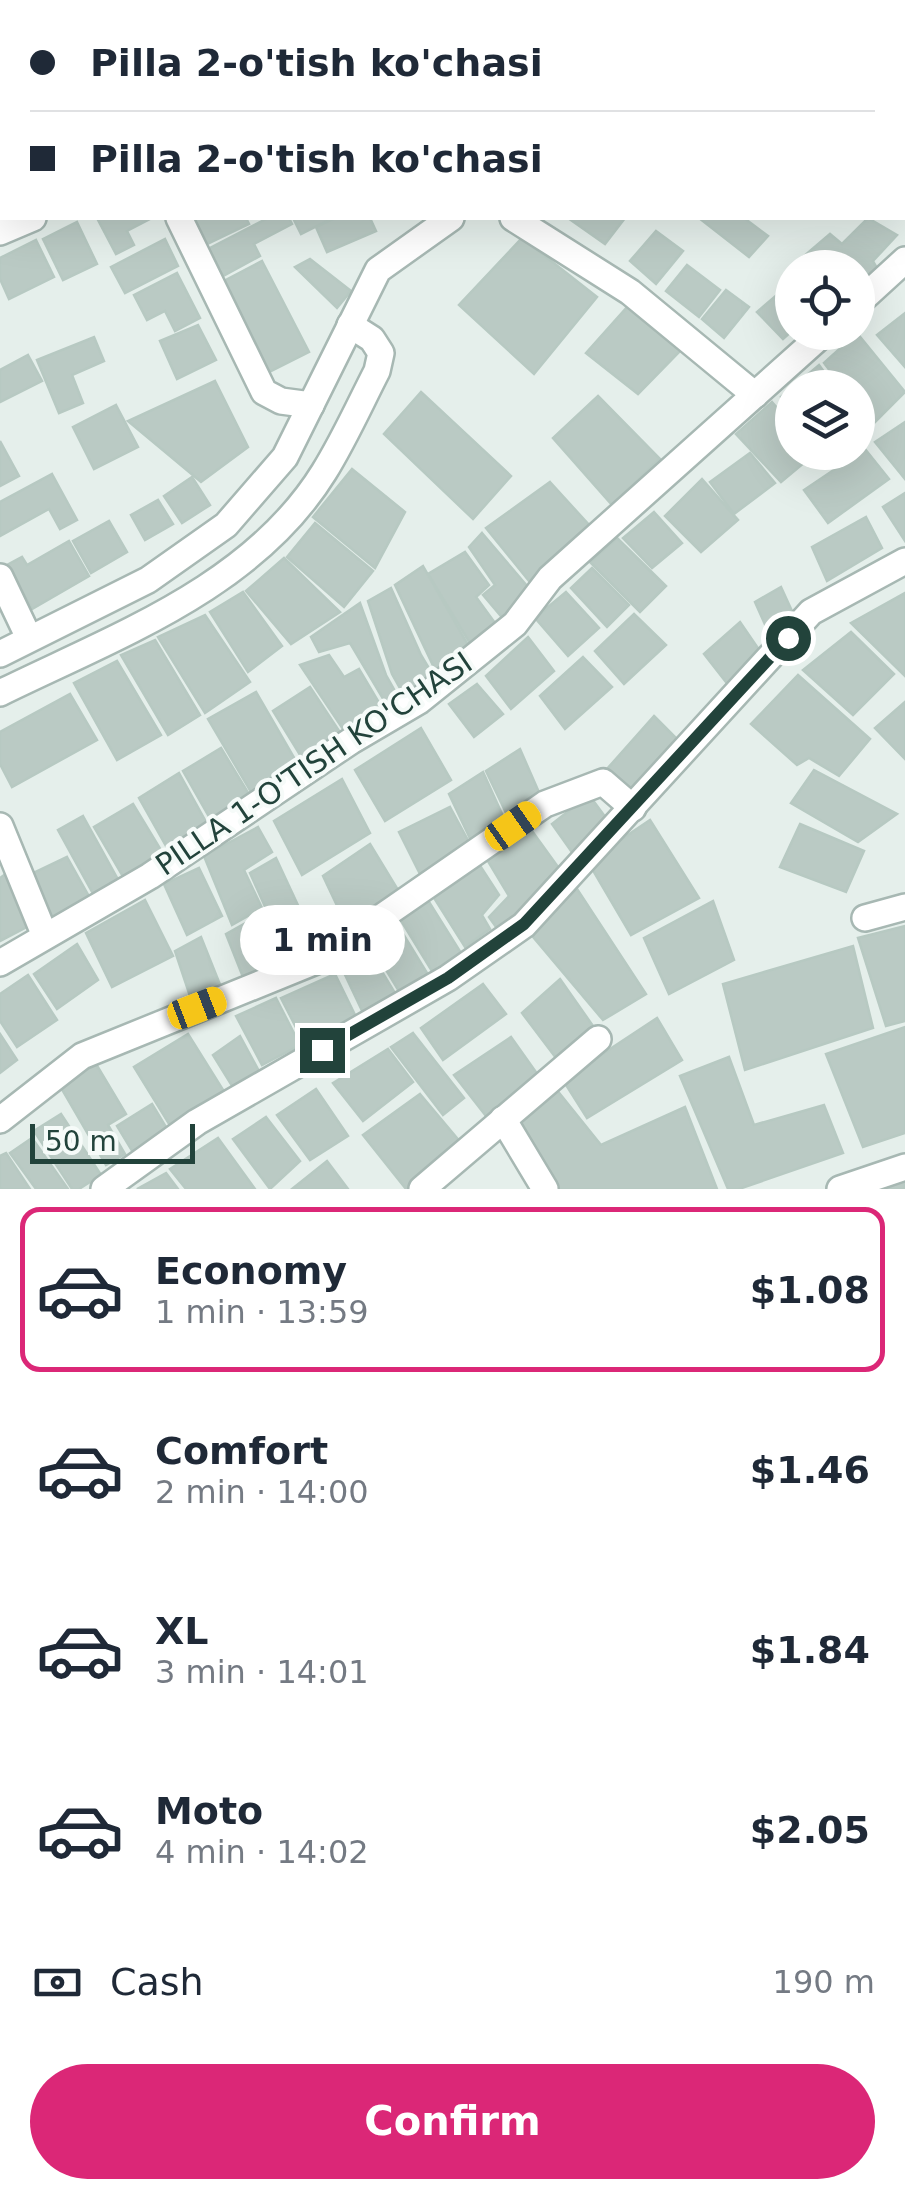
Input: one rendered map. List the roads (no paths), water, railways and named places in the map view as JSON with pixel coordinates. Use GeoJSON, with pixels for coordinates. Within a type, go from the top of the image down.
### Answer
{"type":"FeatureCollection","features":[{"type":"Feature","properties":{"kind":"street"},"geometry":{"type":"LineString","coordinates":[[0,232],[28,220]]}},
{"type":"Feature","properties":{"kind":"street"},"geometry":{"type":"LineString","coordinates":[[180,220],[264,392],[281,401],[311,405]]}},
{"type":"Feature","properties":{"kind":"street"},"geometry":{"type":"LineString","coordinates":[[0,654],[148,580],[226,526],[285,457],[378,270],[443,220]]}},
{"type":"Feature","properties":{"kind":"street"},"geometry":{"type":"LineString","coordinates":[[517,220],[630,292],[755,395]]}},
{"type":"Feature","properties":{"kind":"street"},"geometry":{"type":"LineString","coordinates":[[875,287],[905,260]]}},
{"type":"Feature","properties":{"kind":"street"},"geometry":{"type":"LineString","coordinates":[[0,693],[154,617],[238,568],[284,523],[323,474],[377,370],[380,353],[372,340],[350,325]]}},
{"type":"Feature","properties":{"kind":"street","name":"PILLA 1-O'TISH KO'CHASI"},"geometry":{"type":"LineString","coordinates":[[0,963],[150,876],[350,742],[420,700],[515,624],[550,578],[805,350]]}},
{"type":"Feature","properties":{"kind":"street"},"geometry":{"type":"LineString","coordinates":[[104,1189],[197,1122],[448,978],[524,924],[811,612],[905,562]]}},
{"type":"Feature","properties":{"kind":"street"},"geometry":{"type":"LineString","coordinates":[[0,577],[29,638]]}},
{"type":"Feature","properties":{"kind":"street"},"geometry":{"type":"LineString","coordinates":[[0,1120],[82,1056],[321,959],[545,804],[603,782],[633,808]]}},
{"type":"Feature","properties":{"kind":"street"},"geometry":{"type":"LineString","coordinates":[[0,826],[45,936]]}},
{"type":"Feature","properties":{"kind":"street"},"geometry":{"type":"LineString","coordinates":[[866,918],[905,907]]}},
{"type":"Feature","properties":{"kind":"street"},"geometry":{"type":"LineString","coordinates":[[422,1189],[598,1038]]}},
{"type":"Feature","properties":{"kind":"street"},"geometry":{"type":"LineString","coordinates":[[504,1119],[545,1189]]}},
{"type":"Feature","properties":{"kind":"street"},"geometry":{"type":"LineString","coordinates":[[840,1189],[905,1167]]}}]}
